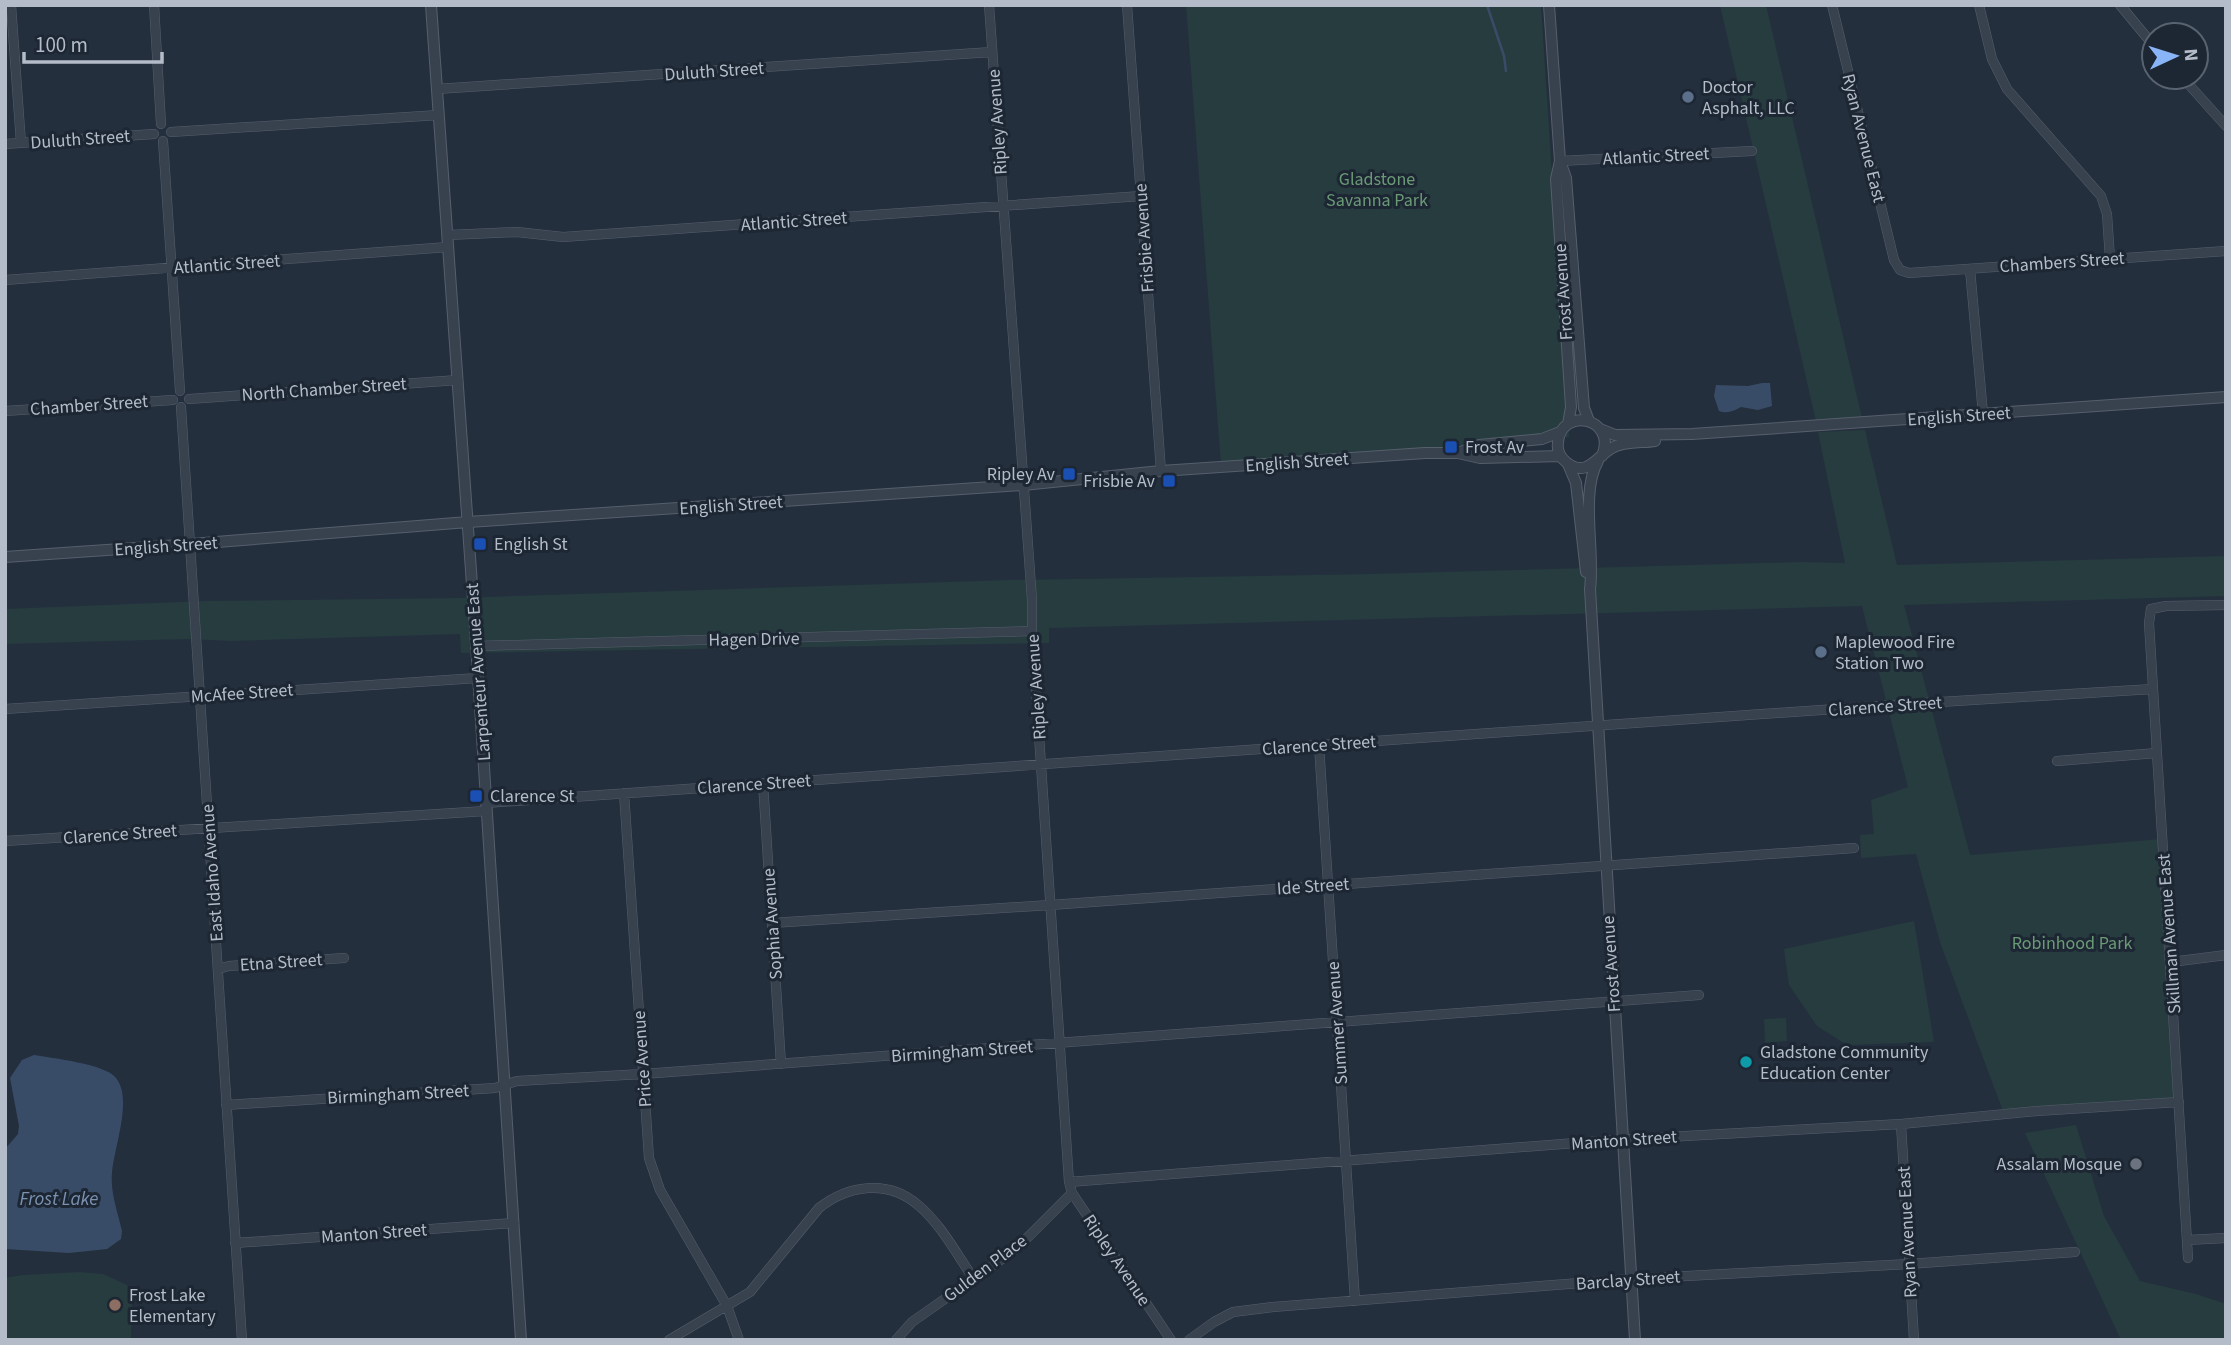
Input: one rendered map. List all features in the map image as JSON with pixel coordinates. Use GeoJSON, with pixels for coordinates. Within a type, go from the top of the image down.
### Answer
{"type":"FeatureCollection","features":[{"type":"Feature","properties":{"kind":"street"},"geometry":{"type":"LineString","coordinates":[[11,5],[21,143]]}},
{"type":"Feature","properties":{"kind":"street"},"geometry":{"type":"LineString","coordinates":[[154,5],[161,124]]}},
{"type":"Feature","properties":{"kind":"street","name":"Larpenteur Avenue East"},"geometry":{"type":"LineString","coordinates":[[431,5],[468,522],[521,1340]]}},
{"type":"Feature","properties":{"kind":"street","name":"Ripley Avenue"},"geometry":{"type":"LineString","coordinates":[[989,5],[1032,600],[1069,1182],[1072,1193],[1171,1340]]}},
{"type":"Feature","properties":{"kind":"street","name":"Frisbie Avenue"},"geometry":{"type":"LineString","coordinates":[[1127,5],[1161,471]]}},
{"type":"Feature","properties":{"kind":"street","name":"Frost Avenue"},"geometry":{"type":"LineString","coordinates":[[1549,5],[1560,161],[1566,178],[1584,408],[1589,421]]}},
{"type":"Feature","properties":{"kind":"street","name":"Ryan Avenue East"},"geometry":{"type":"LineString","coordinates":[[1832,5],[1894,260],[1900,270]]}},
{"type":"Feature","properties":{"kind":"street"},"geometry":{"type":"LineString","coordinates":[[1979,5],[1992,60],[2007,89],[2101,196],[2107,214],[2110,259]]}},
{"type":"Feature","properties":{"kind":"street"},"geometry":{"type":"LineString","coordinates":[[2120,5],[2140,29]]}},
{"type":"Feature","properties":{"kind":"street","name":"Duluth Street"},"geometry":{"type":"LineString","coordinates":[[437,89],[992,52]]}},
{"type":"Feature","properties":{"kind":"street"},"geometry":{"type":"LineString","coordinates":[[2195,91],[2226,126]]}},
{"type":"Feature","properties":{"kind":"street"},"geometry":{"type":"LineString","coordinates":[[171,132],[439,115]]}},
{"type":"Feature","properties":{"kind":"street"},"geometry":{"type":"LineString","coordinates":[[161,124],[167,125],[171,132]]}},
{"type":"Feature","properties":{"kind":"street"},"geometry":{"type":"LineString","coordinates":[[161,124],[154,134],[158,140],[163,141]]}},
{"type":"Feature","properties":{"kind":"street"},"geometry":{"type":"LineString","coordinates":[[163,141],[171,132]]}},
{"type":"Feature","properties":{"kind":"street","name":"Duluth Street"},"geometry":{"type":"LineString","coordinates":[[5,144],[154,134]]}},
{"type":"Feature","properties":{"kind":"street"},"geometry":{"type":"LineString","coordinates":[[163,141],[180,391]]}},
{"type":"Feature","properties":{"kind":"street","name":"Atlantic Street"},"geometry":{"type":"LineString","coordinates":[[1560,161],[1752,151]]}},
{"type":"Feature","properties":{"kind":"street","name":"Frost Avenue"},"geometry":{"type":"LineString","coordinates":[[1560,161],[1556,179],[1571,407],[1564,428]]}},
{"type":"Feature","properties":{"kind":"street","name":"Atlantic Street"},"geometry":{"type":"LineString","coordinates":[[5,280],[172,269],[517,232],[563,237],[1141,196]]}},
{"type":"Feature","properties":{"kind":"street","name":"Chambers Street"},"geometry":{"type":"LineString","coordinates":[[1900,270],[1909,273],[2226,251]]}},
{"type":"Feature","properties":{"kind":"street"},"geometry":{"type":"LineString","coordinates":[[1970,269],[1983,414]]}},
{"type":"Feature","properties":{"kind":"street","name":"North Chamber Street"},"geometry":{"type":"LineString","coordinates":[[189,399],[458,380]]}},
{"type":"Feature","properties":{"kind":"street"},"geometry":{"type":"LineString","coordinates":[[180,391],[185,392],[189,399],[188,404],[181,407],[176,406],[173,400],[175,393],[180,391]]}},
{"type":"Feature","properties":{"kind":"street","name":"English Street"},"geometry":{"type":"LineString","coordinates":[[1600,429],[1615,435],[1692,435],[2226,397]]}},
{"type":"Feature","properties":{"kind":"street","name":"Chamber Street"},"geometry":{"type":"LineString","coordinates":[[5,411],[173,400]]}},
{"type":"Feature","properties":{"kind":"street","name":"East Idaho Avenue"},"geometry":{"type":"LineString","coordinates":[[181,407],[242,1340]]}},
{"type":"Feature","properties":{"kind":"street"},"geometry":{"type":"LineString","coordinates":[[1582,420],[1589,421],[1600,429],[1605,442],[1600,459],[1583,468],[1564,460],[1558,448],[1564,428],[1582,420]]}},
{"type":"Feature","properties":{"kind":"street","name":"English Street"},"geometry":{"type":"LineString","coordinates":[[1458,453],[1479,445],[1542,439],[1564,428]]}},
{"type":"Feature","properties":{"kind":"street","name":"English Street"},"geometry":{"type":"LineString","coordinates":[[1600,459],[1612,447],[1692,435]]}},
{"type":"Feature","properties":{"kind":"street","name":"English Street"},"geometry":{"type":"LineString","coordinates":[[5,557],[468,522],[1023,485],[1161,471],[1425,453],[1458,453],[1480,458],[1564,460]]}},
{"type":"Feature","properties":{"kind":"street","name":"Frost Avenue"},"geometry":{"type":"LineString","coordinates":[[1600,459],[1589,481],[1592,572],[1590,589],[1635,1340]]}},
{"type":"Feature","properties":{"kind":"street","name":"Frost Avenue"},"geometry":{"type":"LineString","coordinates":[[1564,460],[1576,483],[1590,589]]}},
{"type":"Feature","properties":{"kind":"street","name":"Skillman Avenue East"},"geometry":{"type":"LineString","coordinates":[[2189,1258],[2149,623],[2151,610],[2166,606],[2226,605]]}},
{"type":"Feature","properties":{"kind":"street","name":"Hagen Drive"},"geometry":{"type":"LineString","coordinates":[[476,646],[1032,631]]}},
{"type":"Feature","properties":{"kind":"street","name":"McAfee Street"},"geometry":{"type":"LineString","coordinates":[[5,709],[478,678]]}},
{"type":"Feature","properties":{"kind":"street","name":"Clarence Street"},"geometry":{"type":"LineString","coordinates":[[5,841],[220,829],[763,783],[2153,689]]}},
{"type":"Feature","properties":{"kind":"street","name":"Summer Avenue"},"geometry":{"type":"LineString","coordinates":[[1319,746],[1355,1301]]}},
{"type":"Feature","properties":{"kind":"street"},"geometry":{"type":"LineString","coordinates":[[2057,761],[2157,753]]}},
{"type":"Feature","properties":{"kind":"street","name":"Sophia Avenue"},"geometry":{"type":"LineString","coordinates":[[763,783],[781,1064]]}},
{"type":"Feature","properties":{"kind":"street","name":"Price Avenue"},"geometry":{"type":"LineString","coordinates":[[624,793],[647,1139],[654,1175],[727,1306]]}},
{"type":"Feature","properties":{"kind":"street","name":"Ide Street"},"geometry":{"type":"LineString","coordinates":[[772,923],[1854,848]]}},
{"type":"Feature","properties":{"kind":"street"},"geometry":{"type":"LineString","coordinates":[[2171,962],[2226,955]]}},
{"type":"Feature","properties":{"kind":"street","name":"Etna Street"},"geometry":{"type":"LineString","coordinates":[[218,969],[344,958]]}},
{"type":"Feature","properties":{"kind":"street","name":"Birmingham Street"},"geometry":{"type":"LineString","coordinates":[[226,1105],[495,1088],[517,1081],[1337,1024],[1699,995]]}},
{"type":"Feature","properties":{"kind":"street","name":"Manton Street"},"geometry":{"type":"LineString","coordinates":[[1069,1182],[1622,1139],[1900,1124],[2037,1111],[2179,1102]]}},
{"type":"Feature","properties":{"kind":"street","name":"Ryan Avenue East"},"geometry":{"type":"LineString","coordinates":[[1900,1124],[1914,1340]]}},
{"type":"Feature","properties":{"kind":"street"},"geometry":{"type":"LineString","coordinates":[[669,1340],[750,1292],[819,1208],[838,1194],[864,1187],[878,1187],[901,1194],[920,1206],[974,1279]]}},
{"type":"Feature","properties":{"kind":"street","name":"Gulden Place"},"geometry":{"type":"LineString","coordinates":[[895,1340],[912,1322],[1016,1249],[1072,1193]]}},
{"type":"Feature","properties":{"kind":"street","name":"Manton Street"},"geometry":{"type":"LineString","coordinates":[[235,1243],[514,1223]]}},
{"type":"Feature","properties":{"kind":"street"},"geometry":{"type":"LineString","coordinates":[[2187,1240],[2226,1238]]}},
{"type":"Feature","properties":{"kind":"street","name":"Barclay Street"},"geometry":{"type":"LineString","coordinates":[[1189,1340],[1233,1312],[1273,1307],[1631,1279],[2075,1252]]}},
{"type":"Feature","properties":{"kind":"street"},"geometry":{"type":"LineString","coordinates":[[727,1306],[739,1340]]}},
{"type":"Feature","properties":{"kind":"green space","name":"Gladstone Savanna Park"},"geometry":{"type":"Polygon","coordinates":[[[1186,5],[1541,5],[1569,437],[1221,465],[1186,5]]]}},
{"type":"Feature","properties":{"kind":"green space"},"geometry":{"type":"Polygon","coordinates":[[[1720,5],[1766,5],[1862,418],[1816,421],[1720,5]]]}},
{"type":"Feature","properties":{"kind":"green space","name":"Robinhood Park"},"geometry":{"type":"Polygon","coordinates":[[[1865,430],[1897,565],[2226,556],[2226,596],[1904,605],[1970,855],[2162,839],[2179,1102],[2004,1114],[1940,942],[1916,854],[1861,858],[1860,835],[1874,834],[1871,800],[1908,787],[1862,606],[1049,628],[1049,643],[461,653],[460,634],[5,644],[5,609],[207,601],[458,598],[1011,580],[1845,563],[1818,432],[1865,430]]]}},
{"type":"Feature","properties":{"kind":"green space"},"geometry":{"type":"Polygon","coordinates":[[[1914,921],[1934,1042],[1847,1045],[1817,1026],[1789,985],[1784,949],[1914,921]]]}},
{"type":"Feature","properties":{"kind":"green space"},"geometry":{"type":"Polygon","coordinates":[[[1786,1018],[1787,1041],[1765,1043],[1764,1019],[1786,1018]]]}},
{"type":"Feature","properties":{"kind":"green space"},"geometry":{"type":"Polygon","coordinates":[[[2076,1125],[2104,1216],[2140,1281],[2226,1304],[2226,1340],[2121,1340],[2025,1133],[2076,1125]]]}},
{"type":"Feature","properties":{"kind":"green space"},"geometry":{"type":"Polygon","coordinates":[[[80,1272],[103,1274],[127,1285],[132,1302],[131,1340],[5,1340],[5,1278],[80,1272]]]}},
{"type":"Feature","properties":{"kind":"water"},"geometry":{"type":"Polygon","coordinates":[[[1770,383],[1772,406],[1758,410],[1741,407],[1730,412],[1719,411],[1714,396],[1716,385],[1748,386],[1770,383]]]}},
{"type":"Feature","properties":{"kind":"water","name":"Frost Lake"},"geometry":{"type":"Polygon","coordinates":[[[34,1055],[78,1062],[101,1069],[116,1078],[121,1087],[123,1110],[112,1180],[122,1231],[121,1239],[107,1249],[69,1253],[5,1249],[5,1149],[18,1134],[19,1126],[10,1078],[22,1060],[34,1055]]]}},
{"type":"Feature","properties":{"kind":"waterway"},"geometry":{"type":"LineString","coordinates":[[1487,5],[1504,56],[1506,71]]}},
{"type":"Feature","properties":{"kind":"place","name":"Doctor Asphalt, LLC"},"geometry":{"type":"Point","coordinates":[1688,97]}},
{"type":"Feature","properties":{"kind":"place","name":"Frost Av"},"geometry":{"type":"Point","coordinates":[1451,447]}},
{"type":"Feature","properties":{"kind":"place","name":"Ripley Av"},"geometry":{"type":"Point","coordinates":[1069,474]}},
{"type":"Feature","properties":{"kind":"place","name":"Frisbie Av"},"geometry":{"type":"Point","coordinates":[1169,481]}},
{"type":"Feature","properties":{"kind":"place","name":"English St"},"geometry":{"type":"Point","coordinates":[480,544]}},
{"type":"Feature","properties":{"kind":"place","name":"Maplewood Fire Station Two"},"geometry":{"type":"Point","coordinates":[1821,652]}},
{"type":"Feature","properties":{"kind":"place","name":"Clarence St"},"geometry":{"type":"Point","coordinates":[476,796]}},
{"type":"Feature","properties":{"kind":"place","name":"Gladstone Community Education Center"},"geometry":{"type":"Point","coordinates":[1746,1062]}},
{"type":"Feature","properties":{"kind":"place","name":"Assalam Mosque"},"geometry":{"type":"Point","coordinates":[2136,1164]}},
{"type":"Feature","properties":{"kind":"place","name":"Frost Lake Elementary"},"geometry":{"type":"Point","coordinates":[115,1305]}}]}
